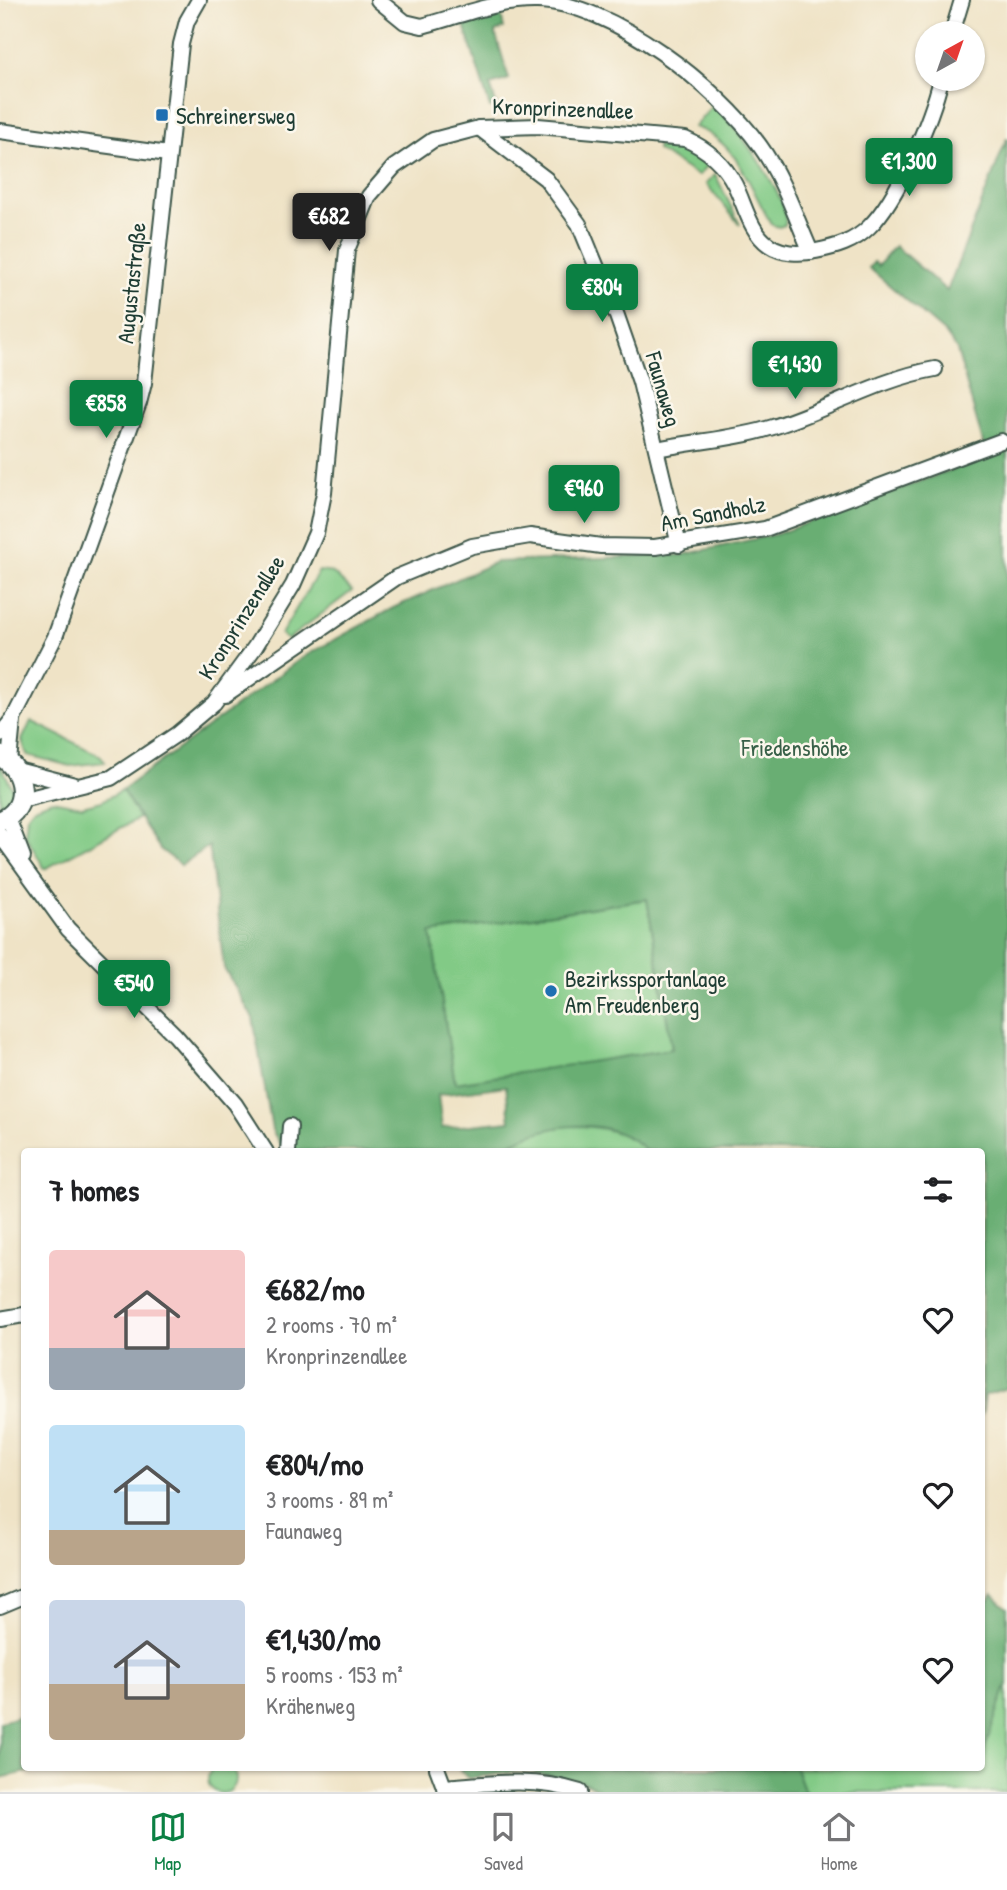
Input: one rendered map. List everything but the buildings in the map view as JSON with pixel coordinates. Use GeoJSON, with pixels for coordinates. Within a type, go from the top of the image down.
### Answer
{"type":"FeatureCollection","features":[{"type":"Feature","properties":{"kind":"main road"},"geometry":{"type":"LineString","coordinates":[[3,825],[21,800],[9,762]]}},
{"type":"Feature","properties":{"kind":"street","name":"Augustastraße"},"geometry":{"type":"LineString","coordinates":[[0,735],[13,719],[55,637],[139,403],[181,44],[187,21],[199,0]]}},
{"type":"Feature","properties":{"kind":"street"},"geometry":{"type":"LineString","coordinates":[[378,0],[414,25],[422,26],[495,6],[540,1],[587,12],[628,31],[701,83],[742,122],[774,167],[810,252]]}},
{"type":"Feature","properties":{"kind":"street"},"geometry":{"type":"LineString","coordinates":[[956,21],[962,0]]}},
{"type":"Feature","properties":{"kind":"street","name":"Kronprinzenallee"},"geometry":{"type":"LineString","coordinates":[[21,800],[84,786],[123,771],[177,734],[214,702],[255,647],[293,585],[316,533],[324,493],[344,271],[350,241],[361,211],[386,175],[414,150],[452,133],[480,128],[538,126],[685,139],[704,148],[721,163],[758,234],[769,246],[795,253],[810,252],[844,244],[876,220],[918,146],[937,91]]}},
{"type":"Feature","properties":{"kind":"street","name":"Faunaweg"},"geometry":{"type":"LineString","coordinates":[[480,128],[546,179],[579,224],[617,316],[640,382],[679,545]]}},
{"type":"Feature","properties":{"kind":"street"},"geometry":{"type":"LineString","coordinates":[[0,131],[168,154]]}},
{"type":"Feature","properties":{"kind":"street"},"geometry":{"type":"LineString","coordinates":[[657,449],[714,437],[731,438],[771,428],[910,374],[935,369]]}},
{"type":"Feature","properties":{"kind":"street","name":"Am Sandholz"},"geometry":{"type":"LineString","coordinates":[[214,702],[397,577],[448,554],[485,542],[530,536],[622,547],[679,545],[765,528],[1001,441]]}},
{"type":"Feature","properties":{"kind":"street","name":"Augustastraße"},"geometry":{"type":"LineString","coordinates":[[9,762],[13,719]]}},
{"type":"Feature","properties":{"kind":"street"},"geometry":{"type":"LineString","coordinates":[[9,762],[84,786]]}},
{"type":"Feature","properties":{"kind":"street"},"geometry":{"type":"LineString","coordinates":[[3,825],[29,872],[68,929],[175,1035],[235,1104],[263,1148]]}},
{"type":"Feature","properties":{"kind":"street"},"geometry":{"type":"LineString","coordinates":[[288,1148],[290,1126]]}},
{"type":"Feature","properties":{"kind":"street"},"geometry":{"type":"LineString","coordinates":[[0,1319],[21,1316]]}},
{"type":"Feature","properties":{"kind":"street"},"geometry":{"type":"LineString","coordinates":[[0,1606],[21,1597]]}},
{"type":"Feature","properties":{"kind":"street"},"geometry":{"type":"LineString","coordinates":[[438,1771],[445,1790],[504,1782],[561,1785],[580,1792]]}},
{"type":"Feature","properties":{"kind":"green space"},"geometry":{"type":"Polygon","coordinates":[[[501,15],[504,28],[495,32],[509,79],[490,85],[497,107],[490,108],[464,25],[501,15]]]}},
{"type":"Feature","properties":{"kind":"green space"},"geometry":{"type":"Polygon","coordinates":[[[714,104],[747,144],[771,180],[785,213],[785,225],[772,225],[742,168],[722,143],[694,127],[714,104]]]}},
{"type":"Feature","properties":{"kind":"green space","name":"Friedenshöhe"},"geometry":{"type":"Polygon","coordinates":[[[1007,138],[1007,1388],[985,1395],[985,1148],[643,1148],[631,1138],[612,1130],[573,1126],[533,1134],[502,1148],[282,1148],[272,1130],[253,1018],[224,968],[209,846],[181,865],[160,849],[122,790],[303,657],[393,608],[496,562],[682,555],[777,534],[987,457],[957,350],[945,333],[869,268],[874,262],[878,266],[895,246],[947,291],[1007,138]],[[647,899],[431,933],[455,1083],[672,1049],[647,899]],[[506,1086],[438,1095],[442,1128],[510,1121],[506,1086]]]}},
{"type":"Feature","properties":{"kind":"green space"},"geometry":{"type":"Polygon","coordinates":[[[657,145],[688,152],[708,165],[698,176],[657,150],[657,145]]]}},
{"type":"Feature","properties":{"kind":"green space"},"geometry":{"type":"Polygon","coordinates":[[[715,174],[740,225],[706,184],[715,174]]]}},
{"type":"Feature","properties":{"kind":"green space"},"geometry":{"type":"Polygon","coordinates":[[[319,571],[333,573],[352,591],[287,640],[281,634],[319,571]]]}},
{"type":"Feature","properties":{"kind":"green space"},"geometry":{"type":"Polygon","coordinates":[[[31,721],[101,756],[105,762],[70,766],[27,755],[22,740],[31,721]]]}},
{"type":"Feature","properties":{"kind":"green space"},"geometry":{"type":"Polygon","coordinates":[[[0,764],[16,795],[0,814],[0,764]]]}},
{"type":"Feature","properties":{"kind":"green space"},"geometry":{"type":"Polygon","coordinates":[[[122,790],[139,818],[45,869],[25,835],[27,816],[34,807],[52,800],[82,806],[102,801],[122,790]]]}},
{"type":"Feature","properties":{"kind":"green space","name":"Bezirkssportanlage Am Freudenberg"},"geometry":{"type":"Polygon","coordinates":[[[647,899],[672,1049],[455,1084],[431,933],[647,899]]]}},
{"type":"Feature","properties":{"kind":"green space"},"geometry":{"type":"Polygon","coordinates":[[[571,1126],[612,1131],[644,1148],[503,1148],[532,1134],[571,1126]]]}},
{"type":"Feature","properties":{"kind":"green space"},"geometry":{"type":"Polygon","coordinates":[[[993,1595],[1007,1608],[1007,1683],[985,1747],[985,1604],[993,1595]]]}},
{"type":"Feature","properties":{"kind":"green space"},"geometry":{"type":"Polygon","coordinates":[[[1007,1683],[1007,1792],[805,1792],[797,1771],[985,1771],[988,1734],[1007,1683]]]}},
{"type":"Feature","properties":{"kind":"green space"},"geometry":{"type":"Polygon","coordinates":[[[21,1716],[21,1771],[33,1771],[0,1778],[0,1722],[21,1716]]]}},
{"type":"Feature","properties":{"kind":"green space"},"geometry":{"type":"Polygon","coordinates":[[[211,1771],[233,1771],[235,1784],[227,1792],[217,1792],[209,1784],[211,1771]]]}},
{"type":"Feature","properties":{"kind":"green space"},"geometry":{"type":"Polygon","coordinates":[[[461,1771],[523,1771],[468,1778],[461,1771]]]}},
{"type":"Feature","properties":{"kind":"green space"},"geometry":{"type":"Polygon","coordinates":[[[523,1771],[797,1771],[805,1792],[605,1792],[581,1781],[523,1771]]]}},
{"type":"Feature","properties":{"kind":"place","name":"Schreinersweg"},"geometry":{"type":"Point","coordinates":[162,115]}},
{"type":"Feature","properties":{"kind":"place","name":"Bezirkssportanlage Am Freudenberg"},"geometry":{"type":"Point","coordinates":[551,991]}}]}
